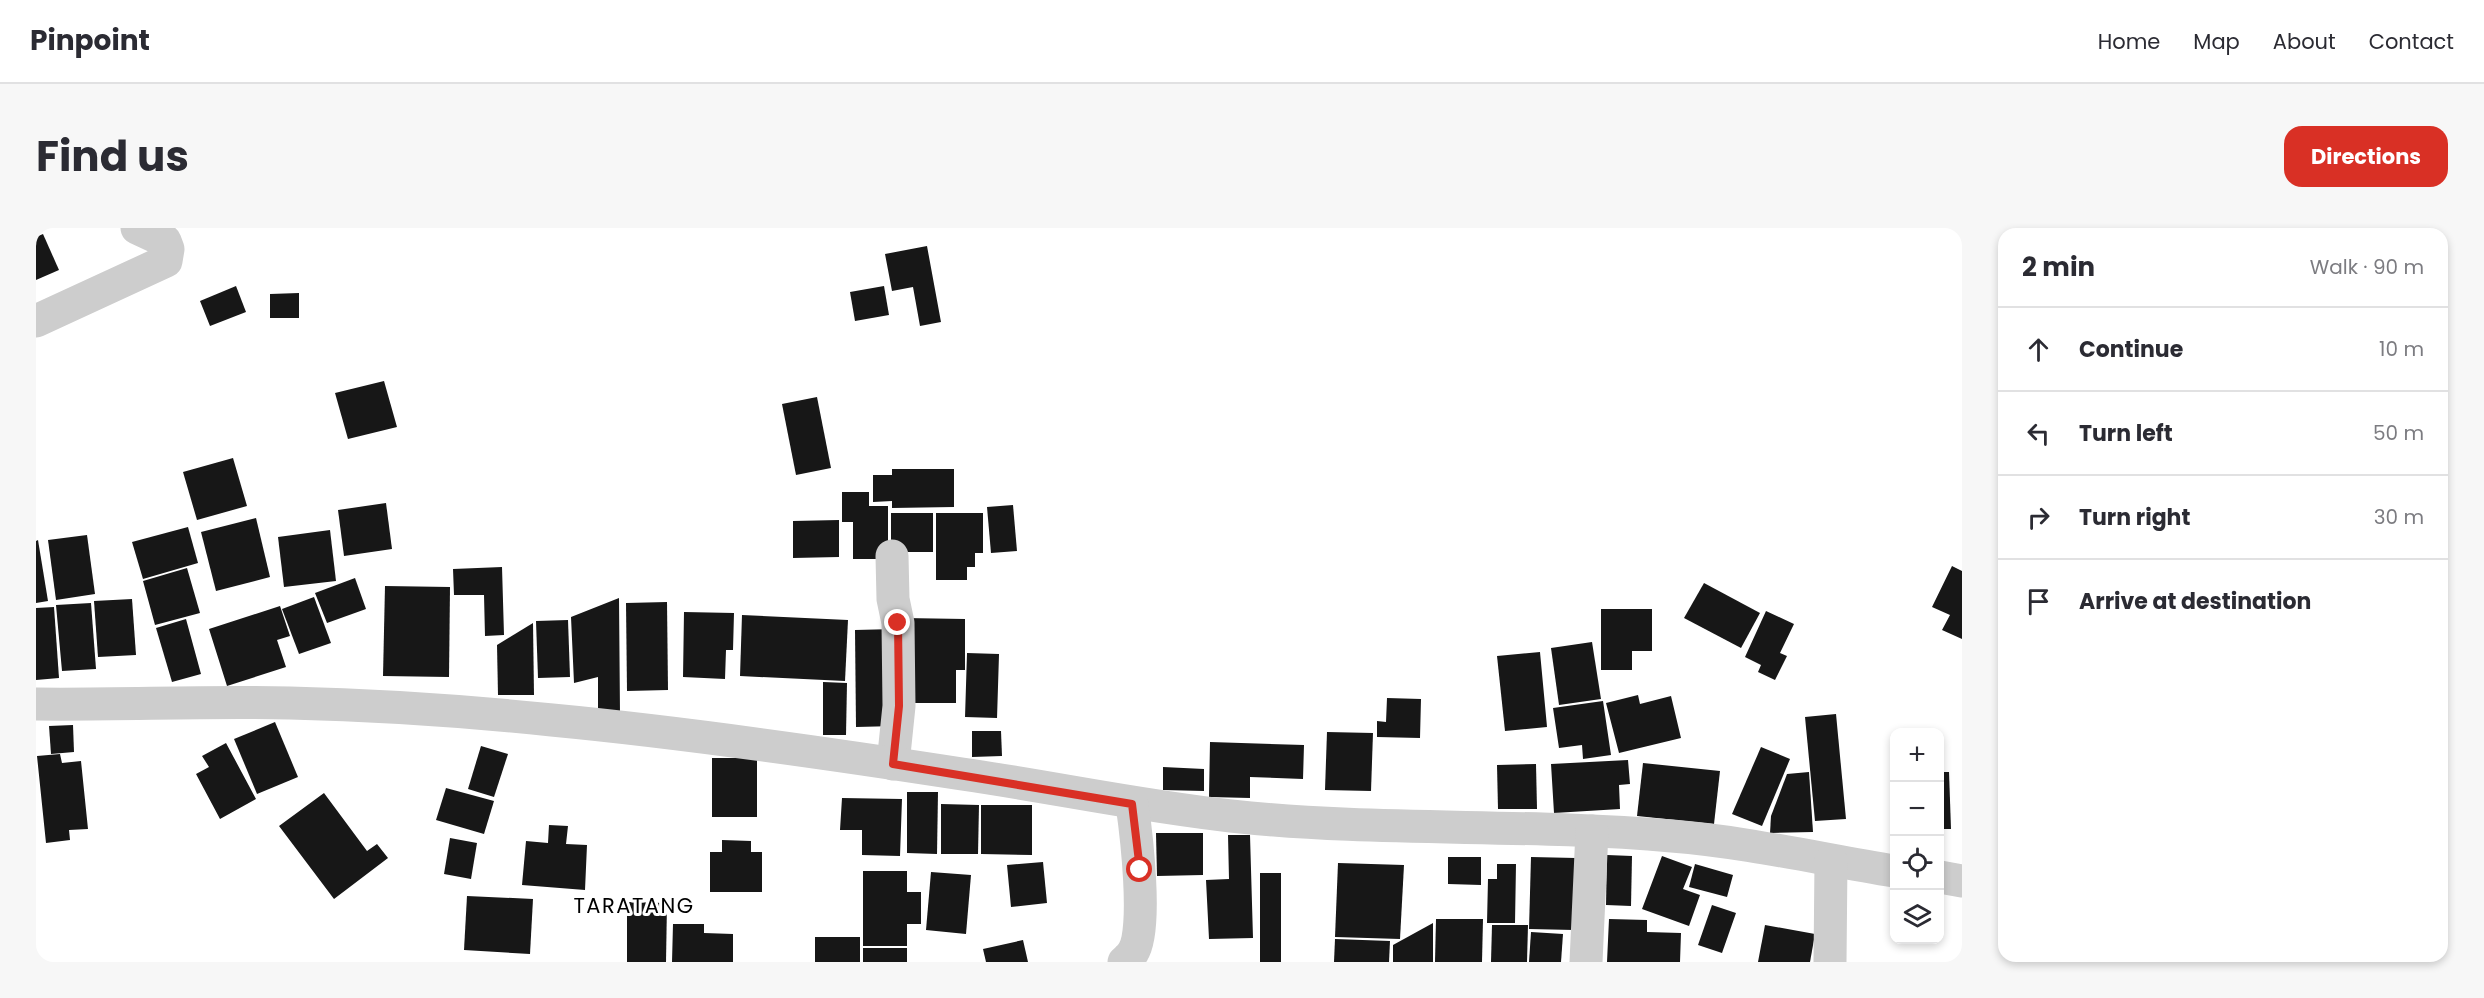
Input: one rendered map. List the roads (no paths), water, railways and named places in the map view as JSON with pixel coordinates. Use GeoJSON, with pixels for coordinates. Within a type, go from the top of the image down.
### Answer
{"type":"FeatureCollection","features":[{"type":"Feature","properties":{"kind":"street"},"geometry":{"type":"LineString","coordinates":[[36,321],[166,261],[168,249],[165,241],[137,228]]}},
{"type":"Feature","properties":{"kind":"street"},"geometry":{"type":"LineString","coordinates":[[892,556],[893,599],[898,623],[899,706],[893,764]]}},
{"type":"Feature","properties":{"kind":"street"},"geometry":{"type":"LineString","coordinates":[[36,704],[290,703],[460,711],[750,742],[1132,804],[1319,824],[1400,828],[1592,831],[1675,836],[1765,848],[1890,870]]}},
{"type":"Feature","properties":{"kind":"street"},"geometry":{"type":"LineString","coordinates":[[1124,962],[1134,951],[1138,937],[1140,870],[1132,804]]}},
{"type":"Feature","properties":{"kind":"street"},"geometry":{"type":"LineString","coordinates":[[1587,962],[1592,831]]}},
{"type":"Feature","properties":{"kind":"street"},"geometry":{"type":"LineString","coordinates":[[1830,962],[1831,861]]}},
{"type":"Feature","properties":{"kind":"street"},"geometry":{"type":"LineString","coordinates":[[1944,879],[1962,881]]}},
{"type":"Feature","properties":{"kind":"district","name":"TARATANG"},"geometry":{"type":"Point","coordinates":[634,906]}}]}
